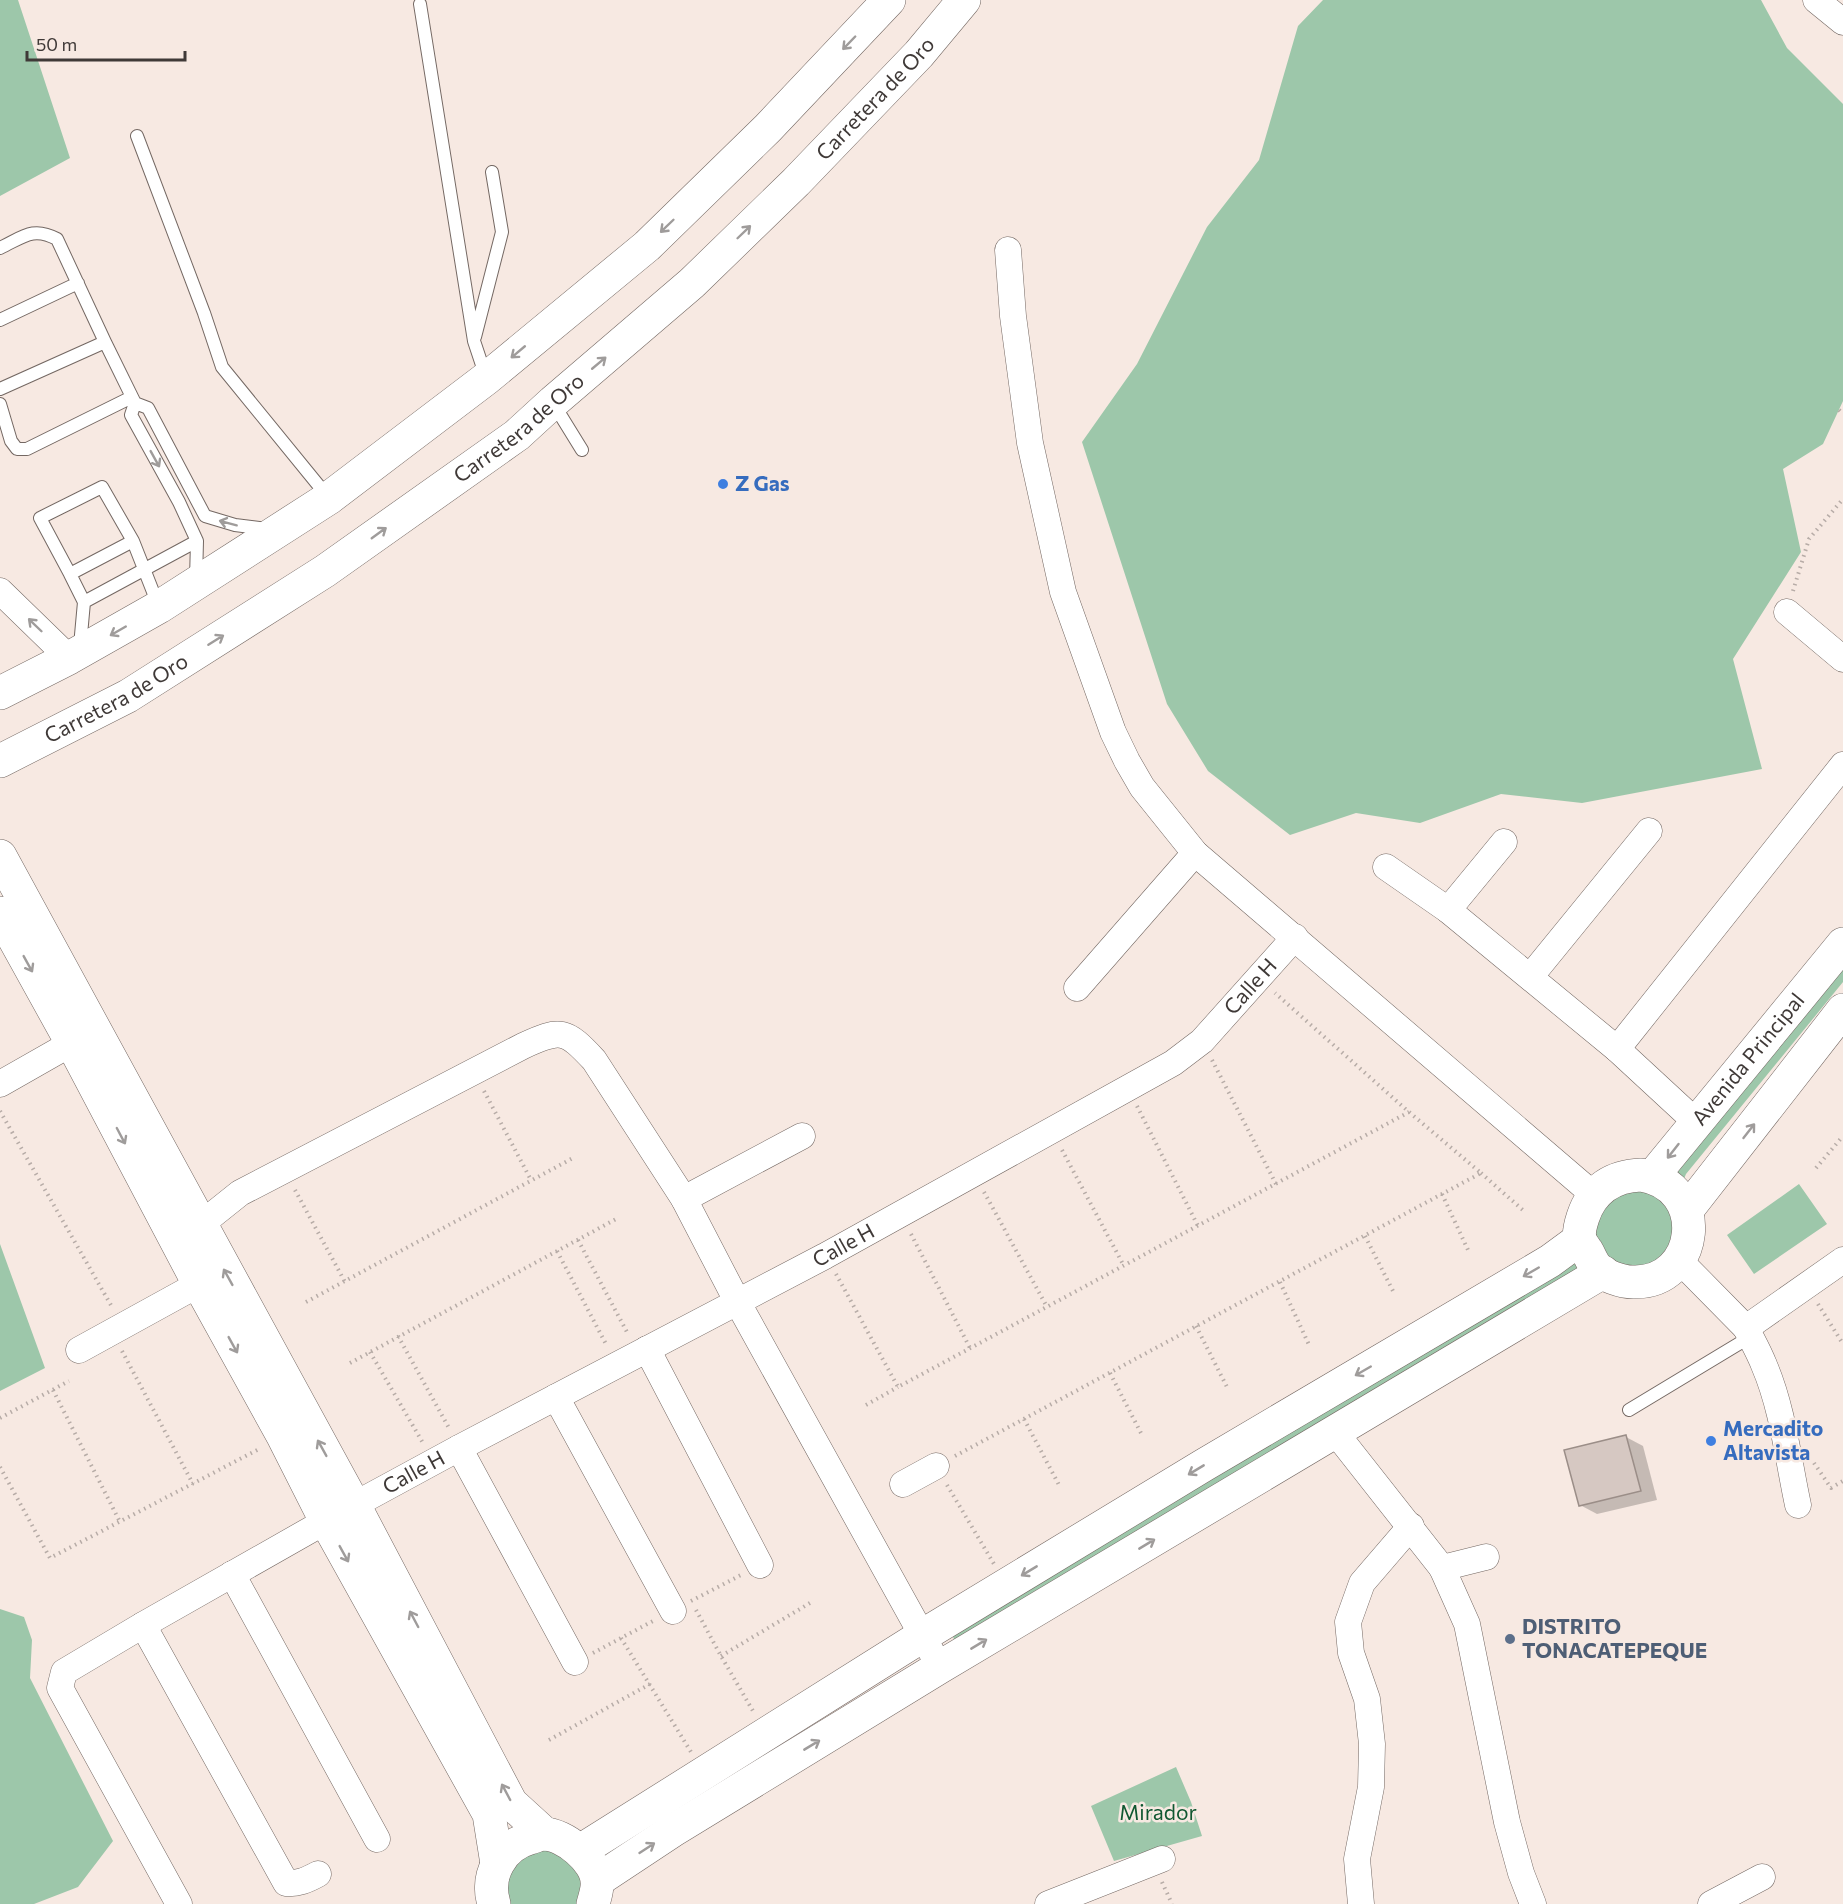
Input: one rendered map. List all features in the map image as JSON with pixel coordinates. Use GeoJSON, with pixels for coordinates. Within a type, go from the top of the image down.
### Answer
{"type":"FeatureCollection","features":[{"type":"Feature","properties":{"kind":"main road"},"geometry":{"type":"LineString","coordinates":[[0,693],[75,655],[159,607],[329,498],[487,378],[646,246],[768,128],[889,0]]}},
{"type":"Feature","properties":{"kind":"main road","name":"Carretera de Oro"},"geometry":{"type":"LineString","coordinates":[[11,756],[128,696],[325,572],[517,435],[552,402],[692,283],[796,182],[919,54],[964,0]]}},
{"type":"Feature","properties":{"kind":"main road"},"geometry":{"type":"LineString","coordinates":[[0,782],[11,756]]}},
{"type":"Feature","properties":{"kind":"main road"},"geometry":{"type":"LineString","coordinates":[[0,856],[188,1232],[340,1513],[489,1814],[497,1864]]}},
{"type":"Feature","properties":{"kind":"main road"},"geometry":{"type":"LineString","coordinates":[[0,913],[72,1043],[188,1232],[199,1284],[283,1436],[340,1513],[511,1803],[545,1834],[565,1840],[580,1851],[588,1861],[596,1892],[672,1831],[940,1667],[1602,1272]]}},
{"type":"Feature","properties":{"kind":"main road","name":"Avenida Principal"},"geometry":{"type":"LineString","coordinates":[[1652,1177],[1843,944]]}},
{"type":"Feature","properties":{"kind":"main road","name":"Avenida Principal"},"geometry":{"type":"LineString","coordinates":[[1687,1210],[1843,1010]]}},
{"type":"Feature","properties":{"kind":"main road"},"geometry":{"type":"LineString","coordinates":[[1628,1176],[1652,1177],[1667,1185],[1687,1210],[1689,1235],[1679,1260],[1670,1269],[1647,1281],[1621,1280],[1597,1269],[1580,1239],[1582,1221],[1587,1205],[1603,1186],[1615,1179],[1628,1176]]}},
{"type":"Feature","properties":{"kind":"main road"},"geometry":{"type":"LineString","coordinates":[[580,1851],[922,1636],[1550,1261],[1580,1239]]}},
{"type":"Feature","properties":{"kind":"main road"},"geometry":{"type":"LineString","coordinates":[[487,1901],[497,1864],[507,1850],[521,1841],[545,1834]]}},
{"type":"Feature","properties":{"kind":"street"},"geometry":{"type":"LineString","coordinates":[[1816,0],[1843,22]]}},
{"type":"Feature","properties":{"kind":"street"},"geometry":{"type":"LineString","coordinates":[[1008,250],[1013,316],[1030,443],[1063,592],[1113,732],[1142,787],[1195,853],[1594,1195]]}},
{"type":"Feature","properties":{"kind":"street"},"geometry":{"type":"LineString","coordinates":[[0,591],[75,655]]}},
{"type":"Feature","properties":{"kind":"street"},"geometry":{"type":"LineString","coordinates":[[1787,612],[1843,659]]}},
{"type":"Feature","properties":{"kind":"street"},"geometry":{"type":"LineString","coordinates":[[1617,1049],[1843,765]]}},
{"type":"Feature","properties":{"kind":"street"},"geometry":{"type":"LineString","coordinates":[[1530,977],[1649,831]]}},
{"type":"Feature","properties":{"kind":"street"},"geometry":{"type":"LineString","coordinates":[[1448,910],[1504,842]]}},
{"type":"Feature","properties":{"kind":"street"},"geometry":{"type":"LineString","coordinates":[[1077,988],[1195,853]]}},
{"type":"Feature","properties":{"kind":"street"},"geometry":{"type":"LineString","coordinates":[[1386,867],[1448,910],[1530,977],[1617,1049],[1696,1122]]}},
{"type":"Feature","properties":{"kind":"street","name":"Calle H"},"geometry":{"type":"LineString","coordinates":[[179,1904],[60,1688],[64,1672],[143,1624],[340,1513],[459,1448],[738,1303],[1173,1063],[1202,1041],[1295,937]]}},
{"type":"Feature","properties":{"kind":"street"},"geometry":{"type":"LineString","coordinates":[[188,1232],[240,1193],[284,1169],[546,1035],[563,1034],[578,1043],[594,1060],[684,1199],[738,1303],[940,1667]]}},
{"type":"Feature","properties":{"kind":"street"},"geometry":{"type":"LineString","coordinates":[[0,1084],[72,1043]]}},
{"type":"Feature","properties":{"kind":"street"},"geometry":{"type":"LineString","coordinates":[[684,1199],[802,1136]]}},
{"type":"Feature","properties":{"kind":"street"},"geometry":{"type":"LineString","coordinates":[[1679,1260],[1748,1332],[1765,1366],[1779,1413],[1798,1505]]}},
{"type":"Feature","properties":{"kind":"street"},"geometry":{"type":"LineString","coordinates":[[1748,1332],[1843,1260]]}},
{"type":"Feature","properties":{"kind":"street"},"geometry":{"type":"LineString","coordinates":[[79,1350],[199,1284]]}},
{"type":"Feature","properties":{"kind":"street"},"geometry":{"type":"LineString","coordinates":[[634,1356],[760,1565]]}},
{"type":"Feature","properties":{"kind":"street"},"geometry":{"type":"LineString","coordinates":[[556,1397],[682,1606]]}},
{"type":"Feature","properties":{"kind":"street"},"geometry":{"type":"LineString","coordinates":[[1335,1432],[1442,1568],[1467,1624],[1507,1822],[1521,1873],[1533,1904]]}},
{"type":"Feature","properties":{"kind":"street"},"geometry":{"type":"LineString","coordinates":[[459,1448],[575,1662]]}},
{"type":"Feature","properties":{"kind":"street"},"geometry":{"type":"LineString","coordinates":[[903,1484],[936,1466]]}},
{"type":"Feature","properties":{"kind":"street"},"geometry":{"type":"LineString","coordinates":[[1361,1904],[1357,1859],[1371,1787],[1372,1744],[1367,1699],[1351,1653],[1348,1622],[1362,1583],[1411,1526]]}},
{"type":"Feature","properties":{"kind":"street"},"geometry":{"type":"LineString","coordinates":[[1442,1568],[1486,1557]]}},
{"type":"Feature","properties":{"kind":"street"},"geometry":{"type":"LineString","coordinates":[[232,1574],[377,1839]]}},
{"type":"Feature","properties":{"kind":"street"},"geometry":{"type":"LineString","coordinates":[[143,1624],[286,1883],[293,1884],[318,1875]]}},
{"type":"Feature","properties":{"kind":"street"},"geometry":{"type":"LineString","coordinates":[[1048,1904],[1162,1859]]}},
{"type":"Feature","properties":{"kind":"street"},"geometry":{"type":"LineString","coordinates":[[1711,1904],[1762,1877]]}},
{"type":"Feature","properties":{"kind":"lane"},"geometry":{"type":"LineString","coordinates":[[420,4],[474,341],[487,378]]}},
{"type":"Feature","properties":{"kind":"lane"},"geometry":{"type":"LineString","coordinates":[[136,136],[204,313],[222,368],[329,498]]}},
{"type":"Feature","properties":{"kind":"lane"},"geometry":{"type":"LineString","coordinates":[[474,341],[502,232],[492,172]]}},
{"type":"Feature","properties":{"kind":"lane"},"geometry":{"type":"LineString","coordinates":[[0,248],[30,233],[45,232],[57,239],[197,541],[196,584]]}},
{"type":"Feature","properties":{"kind":"lane"},"geometry":{"type":"LineString","coordinates":[[0,320],[78,283]]}},
{"type":"Feature","properties":{"kind":"lane"},"geometry":{"type":"LineString","coordinates":[[0,389],[105,342]]}},
{"type":"Feature","properties":{"kind":"lane"},"geometry":{"type":"LineString","coordinates":[[552,402],[582,450]]}},
{"type":"Feature","properties":{"kind":"lane"},"geometry":{"type":"LineString","coordinates":[[0,404],[11,441],[17,449],[27,448],[133,405],[148,408],[205,516],[235,525],[279,530]]}},
{"type":"Feature","properties":{"kind":"lane"},"geometry":{"type":"LineString","coordinates":[[75,655],[84,602],[40,518],[102,487],[133,541],[159,607]]}},
{"type":"Feature","properties":{"kind":"lane"},"geometry":{"type":"LineString","coordinates":[[70,574],[133,541]]}},
{"type":"Feature","properties":{"kind":"lane"},"geometry":{"type":"LineString","coordinates":[[84,602],[197,541]]}},
{"type":"Feature","properties":{"kind":"lane"},"geometry":{"type":"LineString","coordinates":[[1629,1410],[1748,1332]]}},
{"type":"Feature","properties":{"kind":"path"},"geometry":{"type":"LineString","coordinates":[[1787,612],[1809,539],[1843,499]]}},
{"type":"Feature","properties":{"kind":"path"},"geometry":{"type":"LineString","coordinates":[[1259,979],[1525,1212]]}},
{"type":"Feature","properties":{"kind":"path"},"geometry":{"type":"LineString","coordinates":[[1202,1041],[1276,1184]]}},
{"type":"Feature","properties":{"kind":"path"},"geometry":{"type":"LineString","coordinates":[[473,1071],[531,1180]]}},
{"type":"Feature","properties":{"kind":"path"},"geometry":{"type":"LineString","coordinates":[[1128,1088],[1198,1226]]}},
{"type":"Feature","properties":{"kind":"path"},"geometry":{"type":"LineString","coordinates":[[0,1111],[117,1329],[193,1484]]}},
{"type":"Feature","properties":{"kind":"path"},"geometry":{"type":"LineString","coordinates":[[866,1404],[1409,1112]]}},
{"type":"Feature","properties":{"kind":"path"},"geometry":{"type":"LineString","coordinates":[[1052,1131],[1124,1266]]}},
{"type":"Feature","properties":{"kind":"path"},"geometry":{"type":"LineString","coordinates":[[1816,1168],[1843,1136]]}},
{"type":"Feature","properties":{"kind":"path"},"geometry":{"type":"LineString","coordinates":[[306,1302],[573,1158]]}},
{"type":"Feature","properties":{"kind":"path"},"geometry":{"type":"LineString","coordinates":[[284,1169],[345,1282]]}},
{"type":"Feature","properties":{"kind":"path"},"geometry":{"type":"LineString","coordinates":[[1006,1585],[936,1466],[1481,1173]]}},
{"type":"Feature","properties":{"kind":"path"},"geometry":{"type":"LineString","coordinates":[[974,1174],[1047,1307]]}},
{"type":"Feature","properties":{"kind":"path"},"geometry":{"type":"LineString","coordinates":[[1442,1194],[1468,1250]]}},
{"type":"Feature","properties":{"kind":"path"},"geometry":{"type":"LineString","coordinates":[[901,1214],[970,1348]]}},
{"type":"Feature","properties":{"kind":"path"},"geometry":{"type":"LineString","coordinates":[[350,1363],[618,1218]]}},
{"type":"Feature","properties":{"kind":"path"},"geometry":{"type":"LineString","coordinates":[[1365,1236],[1393,1290]]}},
{"type":"Feature","properties":{"kind":"path"},"geometry":{"type":"LineString","coordinates":[[578,1240],[634,1356]]}},
{"type":"Feature","properties":{"kind":"path"},"geometry":{"type":"LineString","coordinates":[[557,1251],[634,1356]]}},
{"type":"Feature","properties":{"kind":"path"},"geometry":{"type":"LineString","coordinates":[[825,1256],[898,1388]]}},
{"type":"Feature","properties":{"kind":"path"},"geometry":{"type":"LineString","coordinates":[[1280,1281],[1310,1347]]}},
{"type":"Feature","properties":{"kind":"path"},"geometry":{"type":"LineString","coordinates":[[1806,1286],[1843,1344]]}},
{"type":"Feature","properties":{"kind":"path"},"geometry":{"type":"LineString","coordinates":[[1196,1326],[1228,1389]]}},
{"type":"Feature","properties":{"kind":"path"},"geometry":{"type":"LineString","coordinates":[[398,1336],[459,1448]]}},
{"type":"Feature","properties":{"kind":"path"},"geometry":{"type":"LineString","coordinates":[[370,1352],[434,1462]]}},
{"type":"Feature","properties":{"kind":"path"},"geometry":{"type":"LineString","coordinates":[[1110,1373],[1143,1437]]}},
{"type":"Feature","properties":{"kind":"path"},"geometry":{"type":"LineString","coordinates":[[0,1418],[69,1381]]}},
{"type":"Feature","properties":{"kind":"path"},"geometry":{"type":"LineString","coordinates":[[53,1390],[120,1522]]}},
{"type":"Feature","properties":{"kind":"path"},"geometry":{"type":"LineString","coordinates":[[1024,1419],[1059,1485]]}},
{"type":"Feature","properties":{"kind":"path"},"geometry":{"type":"LineString","coordinates":[[0,1467],[50,1558],[283,1436]]}},
{"type":"Feature","properties":{"kind":"path"},"geometry":{"type":"LineString","coordinates":[[721,1656],[810,1603]]}},
{"type":"Feature","properties":{"kind":"path"},"geometry":{"type":"LineString","coordinates":[[682,1606],[721,1656],[767,1734]]}},
{"type":"Feature","properties":{"kind":"path"},"geometry":{"type":"LineString","coordinates":[[621,1638],[705,1773]]}},
{"type":"Feature","properties":{"kind":"path"},"geometry":{"type":"LineString","coordinates":[[549,1740],[650,1684]]}},
{"type":"Feature","properties":{"kind":"green space"},"geometry":{"type":"Polygon","coordinates":[[[0,0],[18,0],[70,158],[0,196],[0,0]]]}},
{"type":"Feature","properties":{"kind":"green space"},"geometry":{"type":"Polygon","coordinates":[[[1323,0],[1761,0],[1787,48],[1843,104],[1843,401],[1823,444],[1783,469],[1801,552],[1733,659],[1762,769],[1582,803],[1501,794],[1420,823],[1356,813],[1290,835],[1208,771],[1167,704],[1082,442],[1137,364],[1207,227],[1259,160],[1298,26],[1323,0]]]}},
{"type":"Feature","properties":{"kind":"green space"},"geometry":{"type":"Polygon","coordinates":[[[1843,960],[1843,982],[1686,1174],[1681,1186],[1666,1175],[1843,960]]]}},
{"type":"Feature","properties":{"kind":"green space"},"geometry":{"type":"Polygon","coordinates":[[[1799,1184],[1827,1224],[1754,1274],[1727,1235],[1799,1184]]]}},
{"type":"Feature","properties":{"kind":"green space"},"geometry":{"type":"Polygon","coordinates":[[[1630,1185],[1667,1201],[1675,1227],[1666,1252],[1656,1261],[1643,1266],[1629,1267],[1605,1256],[1593,1233],[1598,1206],[1630,1185]]]}},
{"type":"Feature","properties":{"kind":"green space"},"geometry":{"type":"Polygon","coordinates":[[[0,1244],[45,1368],[0,1391],[0,1244]]]}},
{"type":"Feature","properties":{"kind":"green space"},"geometry":{"type":"Polygon","coordinates":[[[1573,1261],[1579,1268],[954,1640],[953,1636],[1573,1261]]]}},
{"type":"Feature","properties":{"kind":"green space"},"geometry":{"type":"Polygon","coordinates":[[[0,1609],[24,1617],[32,1640],[30,1678],[113,1841],[78,1887],[34,1904],[0,1904],[0,1609]]]}},
{"type":"Feature","properties":{"kind":"green space","name":"Mirador"},"geometry":{"type":"Polygon","coordinates":[[[1176,1767],[1202,1836],[1114,1861],[1091,1806],[1176,1767]]]}},
{"type":"Feature","properties":{"kind":"green space"},"geometry":{"type":"Polygon","coordinates":[[[551,1850],[565,1856],[581,1878],[583,1892],[580,1904],[503,1904],[505,1871],[524,1852],[551,1850]]]}},
{"type":"Feature","properties":{"kind":"building"},"geometry":{"type":"Polygon","coordinates":[[[1626,1435],[1641,1491],[1579,1506],[1564,1450],[1626,1435]]]}},
{"type":"Feature","properties":{"kind":"place","name":"Z Gas"},"geometry":{"type":"Point","coordinates":[723,484]}},
{"type":"Feature","properties":{"kind":"place","name":"Mercadito Altavista"},"geometry":{"type":"Point","coordinates":[1711,1441]}},
{"type":"Feature","properties":{"kind":"place","name":"DISTRITO TONACATEPEQUE"},"geometry":{"type":"Point","coordinates":[1510,1639]}}]}
